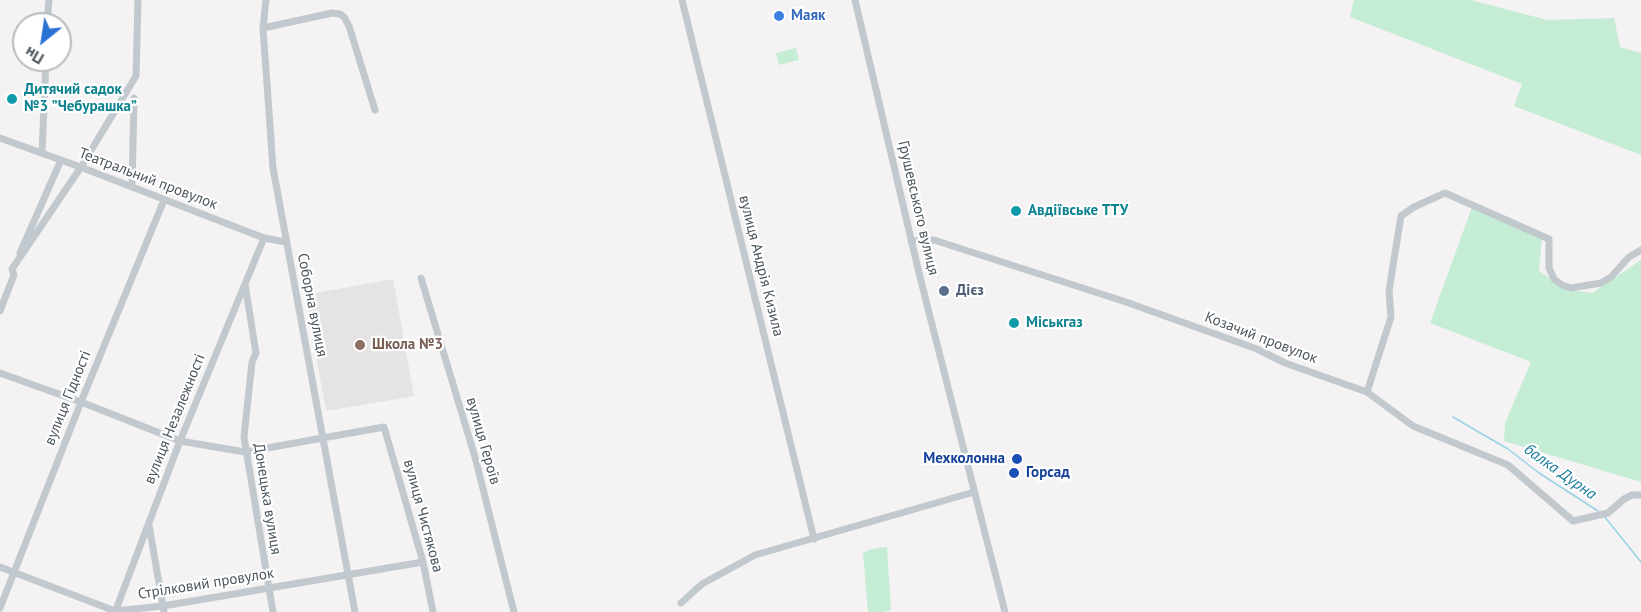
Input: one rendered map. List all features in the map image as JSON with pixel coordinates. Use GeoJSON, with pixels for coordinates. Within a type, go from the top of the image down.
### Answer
{"type":"FeatureCollection","features":[{"type":"Feature","properties":{"kind":"street"},"geometry":{"type":"LineString","coordinates":[[12,269],[81,167],[136,76],[138,0]]}},
{"type":"Feature","properties":{"kind":"street","name":"Соборна вулиця"},"geometry":{"type":"LineString","coordinates":[[266,0],[263,28],[273,168],[355,612]]}},
{"type":"Feature","properties":{"kind":"street","name":"вулиця Андрія Кизила"},"geometry":{"type":"LineString","coordinates":[[682,0],[814,539]]}},
{"type":"Feature","properties":{"kind":"street","name":"Грушевського вулиця"},"geometry":{"type":"LineString","coordinates":[[855,0],[911,241],[1005,612]]}},
{"type":"Feature","properties":{"kind":"street"},"geometry":{"type":"LineString","coordinates":[[263,28],[332,14],[344,17],[349,26],[375,110]]}},
{"type":"Feature","properties":{"kind":"street"},"geometry":{"type":"LineString","coordinates":[[42,153],[45,72]]}},
{"type":"Feature","properties":{"kind":"street"},"geometry":{"type":"LineString","coordinates":[[132,188],[134,98]]}},
{"type":"Feature","properties":{"kind":"street","name":"Театральний провулок"},"geometry":{"type":"LineString","coordinates":[[0,139],[81,167],[264,238],[286,242]]}},
{"type":"Feature","properties":{"kind":"street"},"geometry":{"type":"LineString","coordinates":[[0,311],[14,275],[12,269],[61,160]]}},
{"type":"Feature","properties":{"kind":"street"},"geometry":{"type":"LineString","coordinates":[[1367,392],[1391,317],[1389,291],[1401,216],[1414,207],[1445,193],[1549,239],[1551,273],[1554,279],[1562,285],[1571,288],[1601,283],[1641,250]]}},
{"type":"Feature","properties":{"kind":"street","name":"вулиця Гідності"},"geometry":{"type":"LineString","coordinates":[[0,608],[164,200]]}},
{"type":"Feature","properties":{"kind":"street","name":"вулиця Незалежності"},"geometry":{"type":"LineString","coordinates":[[115,611],[180,441],[264,238]]}},
{"type":"Feature","properties":{"kind":"street","name":"Козачий провулок"},"geometry":{"type":"LineString","coordinates":[[911,241],[934,240],[1126,302],[1367,392],[1413,426],[1508,465],[1573,521],[1608,513],[1632,495],[1641,495]]}},
{"type":"Feature","properties":{"kind":"street","name":"вулиця Героїв"},"geometry":{"type":"LineString","coordinates":[[421,278],[475,457],[514,612]]}},
{"type":"Feature","properties":{"kind":"street","name":"Донецька вулиця"},"geometry":{"type":"LineString","coordinates":[[245,284],[256,353],[252,362],[244,437],[245,452],[273,612]]}},
{"type":"Feature","properties":{"kind":"street"},"geometry":{"type":"LineString","coordinates":[[0,373],[180,441],[245,452],[322,438]]}},
{"type":"Feature","properties":{"kind":"street","name":"вулиця Чистякова"},"geometry":{"type":"LineString","coordinates":[[322,438],[384,427],[423,562],[433,612]]}},
{"type":"Feature","properties":{"kind":"street"},"geometry":{"type":"LineString","coordinates":[[681,603],[702,584],[755,555],[974,492]]}},
{"type":"Feature","properties":{"kind":"street"},"geometry":{"type":"LineString","coordinates":[[148,523],[164,609]]}},
{"type":"Feature","properties":{"kind":"street","name":"Стрілковий провулок"},"geometry":{"type":"LineString","coordinates":[[0,567],[115,611],[164,609],[268,588],[423,562]]}},
{"type":"Feature","properties":{"kind":"shaded area","name":"Школа №3"},"geometry":{"type":"Polygon","coordinates":[[[393,279],[414,396],[326,411],[305,295],[393,279]]]}},
{"type":"Feature","properties":{"kind":"green space"},"geometry":{"type":"Polygon","coordinates":[[[1354,0],[1471,0],[1547,20],[1614,18],[1620,47],[1641,53],[1641,155],[1514,106],[1522,84],[1350,17],[1354,0]]]}},
{"type":"Feature","properties":{"kind":"green space"},"geometry":{"type":"Polygon","coordinates":[[[796,48],[799,60],[779,65],[776,53],[796,48]]]}},
{"type":"Feature","properties":{"kind":"green space"},"geometry":{"type":"Polygon","coordinates":[[[1472,207],[1542,239],[1539,271],[1565,289],[1592,293],[1641,260],[1641,482],[1504,441],[1505,423],[1531,362],[1430,323],[1472,207]]]}},
{"type":"Feature","properties":{"kind":"green space"},"geometry":{"type":"Polygon","coordinates":[[[887,547],[891,610],[868,612],[863,553],[871,549],[887,547]]]}},
{"type":"Feature","properties":{"kind":"waterway","name":"балка Дурна"},"geometry":{"type":"LineString","coordinates":[[1453,417],[1508,449],[1539,473],[1598,511]]}},
{"type":"Feature","properties":{"kind":"waterway","name":"балка Дурна"},"geometry":{"type":"LineString","coordinates":[[1604,516],[1641,562]]}},
{"type":"Feature","properties":{"kind":"place","name":"Маяк"},"geometry":{"type":"Point","coordinates":[779,16]}},
{"type":"Feature","properties":{"kind":"place","name":"Дитячий садок №3 ”Чебурашка”"},"geometry":{"type":"Point","coordinates":[12,99]}},
{"type":"Feature","properties":{"kind":"place","name":"Авдіївське ТТУ"},"geometry":{"type":"Point","coordinates":[1016,211]}},
{"type":"Feature","properties":{"kind":"place","name":"Дієз"},"geometry":{"type":"Point","coordinates":[944,291]}},
{"type":"Feature","properties":{"kind":"place","name":"Міськгаз"},"geometry":{"type":"Point","coordinates":[1014,323]}},
{"type":"Feature","properties":{"kind":"place","name":"Школа №3"},"geometry":{"type":"Point","coordinates":[360,345]}},
{"type":"Feature","properties":{"kind":"place","name":"Мехколонна"},"geometry":{"type":"Point","coordinates":[1017,459]}},
{"type":"Feature","properties":{"kind":"place","name":"Горсад"},"geometry":{"type":"Point","coordinates":[1014,473]}}]}
